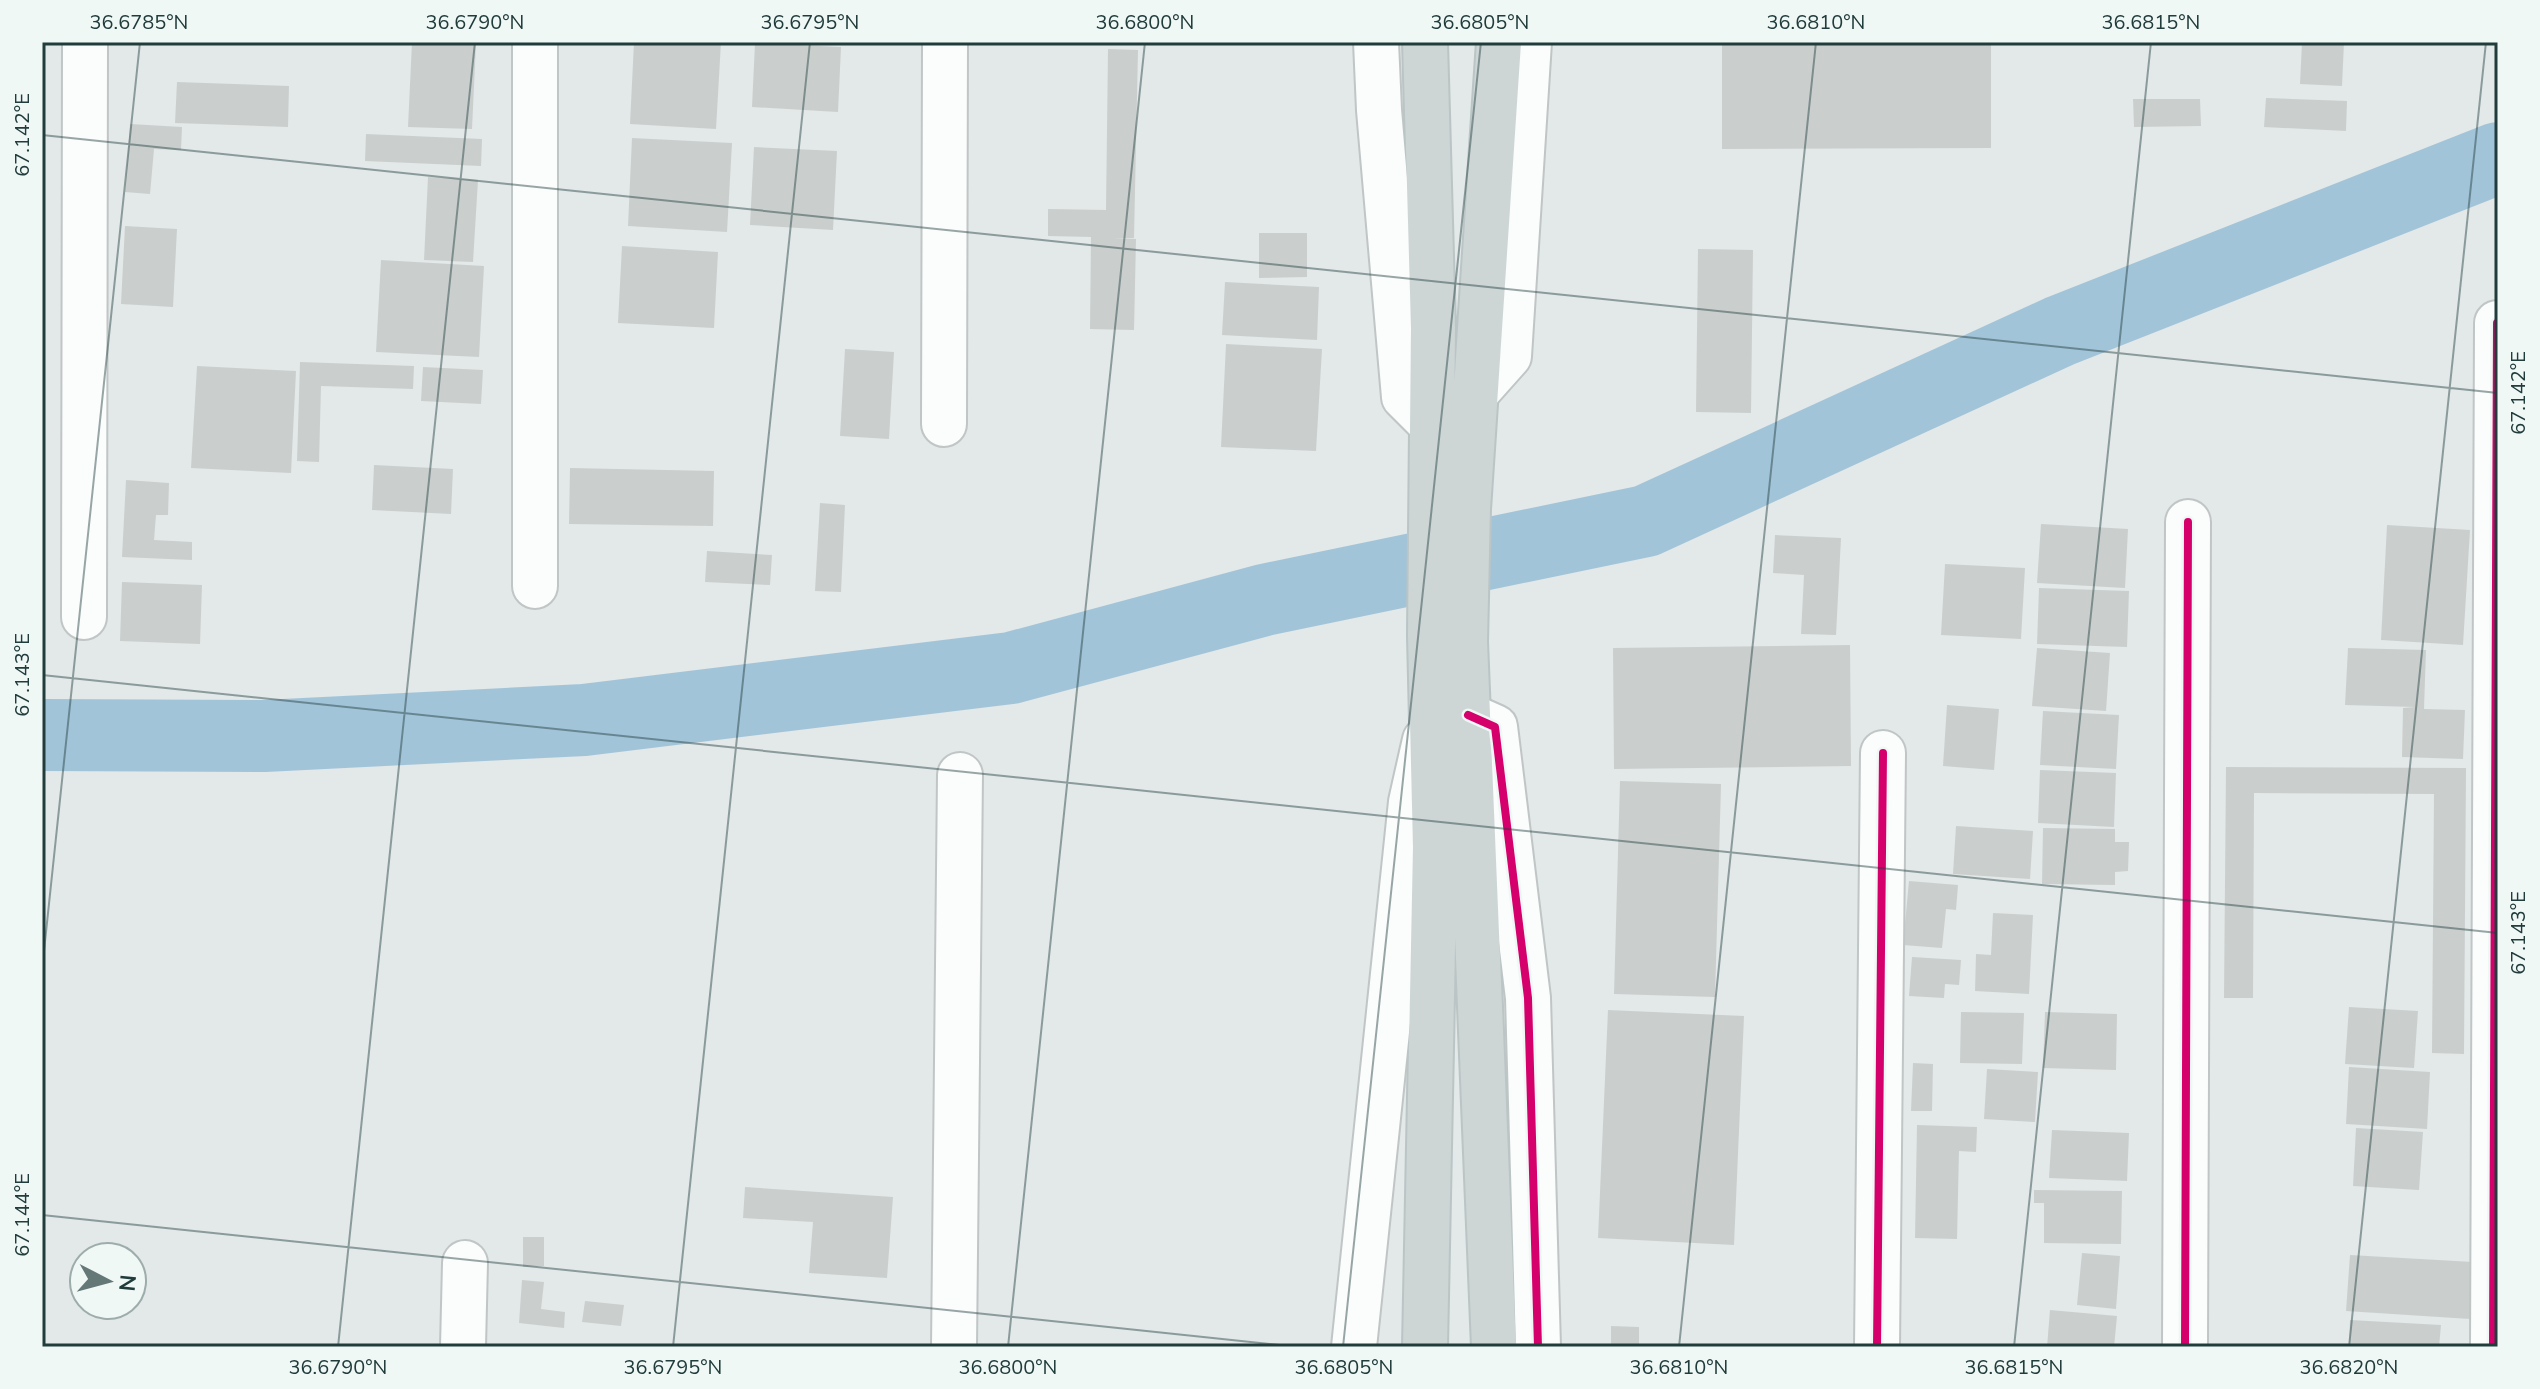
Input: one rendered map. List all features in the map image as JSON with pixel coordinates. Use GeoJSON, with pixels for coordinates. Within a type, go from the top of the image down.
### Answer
{"type":"FeatureCollection","features":[{"type":"Feature","properties":{"kind":"main road"},"geometry":{"type":"LineString","coordinates":[[1425,42],[1433,426],[1450,506]]}},
{"type":"Feature","properties":{"kind":"main road"},"geometry":{"type":"LineString","coordinates":[[1494,1347],[1450,712],[1448,639],[1450,506],[1476,393],[1499,42]]}},
{"type":"Feature","properties":{"kind":"main road"},"geometry":{"type":"LineString","coordinates":[[1425,1347],[1435,847],[1450,712]]}},
{"type":"Feature","properties":{"kind":"street"},"geometry":{"type":"LineString","coordinates":[[84,617],[85,42]]}},
{"type":"Feature","properties":{"kind":"street"},"geometry":{"type":"LineString","coordinates":[[535,42],[535,586]]}},
{"type":"Feature","properties":{"kind":"street"},"geometry":{"type":"LineString","coordinates":[[944,424],[945,42]]}},
{"type":"Feature","properties":{"kind":"street"},"geometry":{"type":"LineString","coordinates":[[1376,42],[1404,397],[1433,426]]}},
{"type":"Feature","properties":{"kind":"street"},"geometry":{"type":"LineString","coordinates":[[1476,393],[1509,356],[1529,42]]}},
{"type":"Feature","properties":{"kind":"street"},"geometry":{"type":"LineString","coordinates":[[2493,1347],[2497,323]]}},
{"type":"Feature","properties":{"kind":"street"},"geometry":{"type":"LineString","coordinates":[[2185,1347],[2188,522]]}},
{"type":"Feature","properties":{"kind":"street"},"geometry":{"type":"LineString","coordinates":[[1354,1347],[1411,802],[1450,712],[1495,727],[1528,998],[1538,1347]]}},
{"type":"Feature","properties":{"kind":"street"},"geometry":{"type":"LineString","coordinates":[[1877,1347],[1883,753]]}},
{"type":"Feature","properties":{"kind":"street"},"geometry":{"type":"LineString","coordinates":[[954,1347],[960,775]]}},
{"type":"Feature","properties":{"kind":"street"},"geometry":{"type":"LineString","coordinates":[[463,1347],[465,1263]]}},
{"type":"Feature","properties":{"kind":"building"},"geometry":{"type":"Polygon","coordinates":[[[412,42],[476,43],[472,129],[408,127],[412,42]]]}},
{"type":"Feature","properties":{"kind":"building"},"geometry":{"type":"Polygon","coordinates":[[[634,42],[721,42],[716,129],[630,124],[634,42]]]}},
{"type":"Feature","properties":{"kind":"building"},"geometry":{"type":"Polygon","coordinates":[[[1722,42],[1991,42],[1991,148],[1722,149],[1722,42]]]}},
{"type":"Feature","properties":{"kind":"building"},"geometry":{"type":"Polygon","coordinates":[[[2302,42],[2344,42],[2342,86],[2300,84],[2302,42]]]}},
{"type":"Feature","properties":{"kind":"building"},"geometry":{"type":"Polygon","coordinates":[[[755,43],[841,47],[838,112],[752,107],[755,43]]]}},
{"type":"Feature","properties":{"kind":"building"},"geometry":{"type":"Polygon","coordinates":[[[1108,49],[1138,50],[1134,238],[1114,238],[1136,239],[1134,330],[1090,329],[1091,237],[1048,236],[1048,209],[1106,210],[1108,49]]]}},
{"type":"Feature","properties":{"kind":"building"},"geometry":{"type":"Polygon","coordinates":[[[177,82],[289,86],[288,127],[175,123],[177,82]]]}},
{"type":"Feature","properties":{"kind":"building"},"geometry":{"type":"Polygon","coordinates":[[[2266,98],[2347,101],[2346,131],[2264,127],[2266,98]]]}},
{"type":"Feature","properties":{"kind":"building"},"geometry":{"type":"Polygon","coordinates":[[[2133,99],[2200,99],[2201,126],[2134,127],[2133,99]]]}},
{"type":"Feature","properties":{"kind":"building"},"geometry":{"type":"Polygon","coordinates":[[[130,124],[182,127],[181,150],[154,149],[150,194],[125,192],[130,124]]]}},
{"type":"Feature","properties":{"kind":"building"},"geometry":{"type":"Polygon","coordinates":[[[366,134],[482,139],[481,166],[365,161],[366,134]]]}},
{"type":"Feature","properties":{"kind":"building"},"geometry":{"type":"Polygon","coordinates":[[[632,138],[732,143],[727,232],[628,226],[632,138]]]}},
{"type":"Feature","properties":{"kind":"building"},"geometry":{"type":"Polygon","coordinates":[[[754,147],[837,151],[833,230],[750,225],[754,147]]]}},
{"type":"Feature","properties":{"kind":"building"},"geometry":{"type":"Polygon","coordinates":[[[428,177],[478,180],[473,262],[424,260],[428,177]]]}},
{"type":"Feature","properties":{"kind":"building"},"geometry":{"type":"Polygon","coordinates":[[[125,226],[177,229],[173,307],[121,304],[125,226]]]}},
{"type":"Feature","properties":{"kind":"building"},"geometry":{"type":"Polygon","coordinates":[[[1259,233],[1307,233],[1307,277],[1259,278],[1259,233]]]}},
{"type":"Feature","properties":{"kind":"building"},"geometry":{"type":"Polygon","coordinates":[[[622,246],[718,252],[714,328],[618,323],[622,246]]]}},
{"type":"Feature","properties":{"kind":"building"},"geometry":{"type":"Polygon","coordinates":[[[1698,249],[1753,250],[1751,413],[1696,412],[1698,249]]]}},
{"type":"Feature","properties":{"kind":"building"},"geometry":{"type":"Polygon","coordinates":[[[381,260],[484,266],[479,357],[376,352],[381,260]]]}},
{"type":"Feature","properties":{"kind":"building"},"geometry":{"type":"Polygon","coordinates":[[[1225,282],[1319,287],[1317,340],[1222,335],[1225,282]]]}},
{"type":"Feature","properties":{"kind":"building"},"geometry":{"type":"Polygon","coordinates":[[[1226,344],[1322,349],[1316,451],[1221,447],[1226,344]]]}},
{"type":"Feature","properties":{"kind":"building"},"geometry":{"type":"Polygon","coordinates":[[[845,349],[894,352],[889,439],[840,436],[845,349]]]}},
{"type":"Feature","properties":{"kind":"building"},"geometry":{"type":"Polygon","coordinates":[[[300,362],[414,366],[413,389],[321,386],[319,462],[297,461],[300,362]]]}},
{"type":"Feature","properties":{"kind":"building"},"geometry":{"type":"Polygon","coordinates":[[[197,366],[296,371],[291,473],[191,468],[197,366]]]}},
{"type":"Feature","properties":{"kind":"building"},"geometry":{"type":"Polygon","coordinates":[[[423,367],[483,370],[481,404],[421,401],[423,367]]]}},
{"type":"Feature","properties":{"kind":"building"},"geometry":{"type":"Polygon","coordinates":[[[374,465],[453,469],[451,514],[372,510],[374,465]]]}},
{"type":"Feature","properties":{"kind":"building"},"geometry":{"type":"Polygon","coordinates":[[[570,468],[714,471],[713,526],[569,524],[570,468]]]}},
{"type":"Feature","properties":{"kind":"building"},"geometry":{"type":"Polygon","coordinates":[[[126,480],[169,483],[168,515],[156,515],[154,540],[192,542],[192,560],[122,557],[126,480]]]}},
{"type":"Feature","properties":{"kind":"building"},"geometry":{"type":"Polygon","coordinates":[[[820,503],[845,505],[841,592],[815,591],[820,503]]]}},
{"type":"Feature","properties":{"kind":"building"},"geometry":{"type":"Polygon","coordinates":[[[2041,524],[2128,529],[2125,588],[2037,583],[2041,524]]]}},
{"type":"Feature","properties":{"kind":"building"},"geometry":{"type":"Polygon","coordinates":[[[2387,525],[2470,530],[2463,645],[2381,640],[2387,525]]]}},
{"type":"Feature","properties":{"kind":"building"},"geometry":{"type":"Polygon","coordinates":[[[1775,535],[1841,538],[1836,635],[1801,634],[1804,575],[1773,573],[1775,535]]]}},
{"type":"Feature","properties":{"kind":"building"},"geometry":{"type":"Polygon","coordinates":[[[707,551],[772,555],[770,585],[705,582],[707,551]]]}},
{"type":"Feature","properties":{"kind":"building"},"geometry":{"type":"Polygon","coordinates":[[[1945,564],[2025,568],[2021,639],[1941,635],[1945,564]]]}},
{"type":"Feature","properties":{"kind":"building"},"geometry":{"type":"Polygon","coordinates":[[[122,582],[202,585],[200,644],[120,641],[122,582]]]}},
{"type":"Feature","properties":{"kind":"building"},"geometry":{"type":"Polygon","coordinates":[[[2039,588],[2129,591],[2127,647],[2037,644],[2039,588]]]}},
{"type":"Feature","properties":{"kind":"building"},"geometry":{"type":"Polygon","coordinates":[[[1850,645],[1851,766],[1614,769],[1613,648],[1850,645]]]}},
{"type":"Feature","properties":{"kind":"building"},"geometry":{"type":"Polygon","coordinates":[[[2037,648],[2110,653],[2106,711],[2032,706],[2037,648]]]}},
{"type":"Feature","properties":{"kind":"building"},"geometry":{"type":"Polygon","coordinates":[[[2348,648],[2426,650],[2424,709],[2465,710],[2463,759],[2402,757],[2403,708],[2415,707],[2345,705],[2348,648]]]}},
{"type":"Feature","properties":{"kind":"building"},"geometry":{"type":"Polygon","coordinates":[[[1947,705],[1999,709],[1994,770],[1943,766],[1947,705]]]}},
{"type":"Feature","properties":{"kind":"building"},"geometry":{"type":"Polygon","coordinates":[[[2043,711],[2119,715],[2116,769],[2040,765],[2043,711]]]}},
{"type":"Feature","properties":{"kind":"building"},"geometry":{"type":"Polygon","coordinates":[[[2226,767],[2466,768],[2464,1054],[2432,1053],[2434,794],[2254,793],[2253,998],[2224,998],[2226,767]]]}},
{"type":"Feature","properties":{"kind":"building"},"geometry":{"type":"Polygon","coordinates":[[[2040,770],[2116,773],[2114,827],[2038,823],[2040,770]]]}},
{"type":"Feature","properties":{"kind":"building"},"geometry":{"type":"Polygon","coordinates":[[[1620,781],[1721,784],[1715,997],[1614,994],[1620,781]]]}},
{"type":"Feature","properties":{"kind":"building"},"geometry":{"type":"Polygon","coordinates":[[[1956,826],[2033,831],[2030,879],[1953,874],[1956,826]]]}},
{"type":"Feature","properties":{"kind":"building"},"geometry":{"type":"Polygon","coordinates":[[[2043,828],[2115,829],[2115,842],[2129,842],[2128,871],[2115,872],[2115,885],[2042,884],[2043,828]]]}},
{"type":"Feature","properties":{"kind":"building"},"geometry":{"type":"Polygon","coordinates":[[[1909,881],[1958,885],[1956,910],[1946,909],[1942,948],[1903,945],[1909,881]]]}},
{"type":"Feature","properties":{"kind":"building"},"geometry":{"type":"Polygon","coordinates":[[[1993,913],[2033,915],[2029,994],[1975,991],[1976,954],[1991,955],[1993,913]]]}},
{"type":"Feature","properties":{"kind":"building"},"geometry":{"type":"Polygon","coordinates":[[[1912,957],[1961,960],[1959,985],[1945,984],[1944,998],[1909,996],[1912,957]]]}},
{"type":"Feature","properties":{"kind":"building"},"geometry":{"type":"Polygon","coordinates":[[[2349,1007],[2418,1011],[2414,1068],[2345,1064],[2349,1007]]]}},
{"type":"Feature","properties":{"kind":"building"},"geometry":{"type":"Polygon","coordinates":[[[1608,1010],[1744,1016],[1734,1245],[1598,1238],[1608,1010]]]}},
{"type":"Feature","properties":{"kind":"building"},"geometry":{"type":"Polygon","coordinates":[[[1961,1012],[2024,1013],[2022,1064],[1960,1063],[1961,1012]]]}},
{"type":"Feature","properties":{"kind":"building"},"geometry":{"type":"Polygon","coordinates":[[[2045,1012],[2117,1014],[2116,1070],[2043,1068],[2045,1012]]]}},
{"type":"Feature","properties":{"kind":"building"},"geometry":{"type":"Polygon","coordinates":[[[1913,1063],[1933,1064],[1932,1111],[1911,1111],[1913,1063]]]}},
{"type":"Feature","properties":{"kind":"building"},"geometry":{"type":"Polygon","coordinates":[[[2349,1067],[2430,1072],[2427,1129],[2346,1124],[2349,1067]]]}},
{"type":"Feature","properties":{"kind":"building"},"geometry":{"type":"Polygon","coordinates":[[[1987,1069],[2038,1072],[2035,1122],[1984,1119],[1987,1069]]]}},
{"type":"Feature","properties":{"kind":"building"},"geometry":{"type":"Polygon","coordinates":[[[1917,1125],[1977,1127],[1976,1152],[1959,1151],[1957,1239],[1915,1238],[1917,1125]]]}},
{"type":"Feature","properties":{"kind":"building"},"geometry":{"type":"Polygon","coordinates":[[[2356,1128],[2423,1132],[2419,1190],[2353,1186],[2356,1128]]]}},
{"type":"Feature","properties":{"kind":"building"},"geometry":{"type":"Polygon","coordinates":[[[2052,1130],[2129,1133],[2127,1181],[2049,1178],[2052,1130]]]}},
{"type":"Feature","properties":{"kind":"building"},"geometry":{"type":"Polygon","coordinates":[[[745,1187],[893,1197],[887,1278],[809,1273],[813,1222],[743,1218],[745,1187]]]}},
{"type":"Feature","properties":{"kind":"building"},"geometry":{"type":"Polygon","coordinates":[[[2034,1190],[2122,1191],[2121,1244],[2044,1243],[2044,1203],[2034,1203],[2034,1190]]]}},
{"type":"Feature","properties":{"kind":"building"},"geometry":{"type":"Polygon","coordinates":[[[523,1237],[544,1237],[544,1266],[523,1267],[523,1237]]]}},
{"type":"Feature","properties":{"kind":"building"},"geometry":{"type":"Polygon","coordinates":[[[2082,1253],[2120,1256],[2116,1309],[2077,1305],[2082,1253]]]}},
{"type":"Feature","properties":{"kind":"building"},"geometry":{"type":"Polygon","coordinates":[[[2350,1255],[2473,1262],[2470,1319],[2346,1311],[2350,1255]]]}},
{"type":"Feature","properties":{"kind":"building"},"geometry":{"type":"Polygon","coordinates":[[[522,1280],[544,1282],[541,1309],[565,1312],[564,1328],[519,1323],[522,1280]]]}},
{"type":"Feature","properties":{"kind":"building"},"geometry":{"type":"Polygon","coordinates":[[[585,1301],[624,1305],[621,1326],[582,1322],[585,1301]]]}},
{"type":"Feature","properties":{"kind":"building"},"geometry":{"type":"Polygon","coordinates":[[[2050,1310],[2117,1316],[2114,1347],[2047,1347],[2050,1310]]]}},
{"type":"Feature","properties":{"kind":"building"},"geometry":{"type":"Polygon","coordinates":[[[2350,1320],[2441,1325],[2439,1347],[2349,1347],[2350,1320]]]}},
{"type":"Feature","properties":{"kind":"building"},"geometry":{"type":"Polygon","coordinates":[[[1611,1326],[1639,1327],[1639,1347],[1611,1347],[1611,1326]]]}},
{"type":"Feature","properties":{"kind":"waterway"},"geometry":{"type":"LineString","coordinates":[[42,735],[264,736],[584,720],[1011,668],[1264,600],[1646,521],[2060,331],[2498,158]]}},
{"type":"Feature","properties":{"kind":"cycle path"},"geometry":{"type":"LineString","coordinates":[[2493,1347],[2497,323]]}},
{"type":"Feature","properties":{"kind":"cycle path"},"geometry":{"type":"LineString","coordinates":[[2185,1347],[2188,522]]}},
{"type":"Feature","properties":{"kind":"cycle path"},"geometry":{"type":"LineString","coordinates":[[1468,715],[1495,727],[1528,998],[1538,1347]]}},
{"type":"Feature","properties":{"kind":"cycle path"},"geometry":{"type":"LineString","coordinates":[[1877,1347],[1883,753]]}}]}
